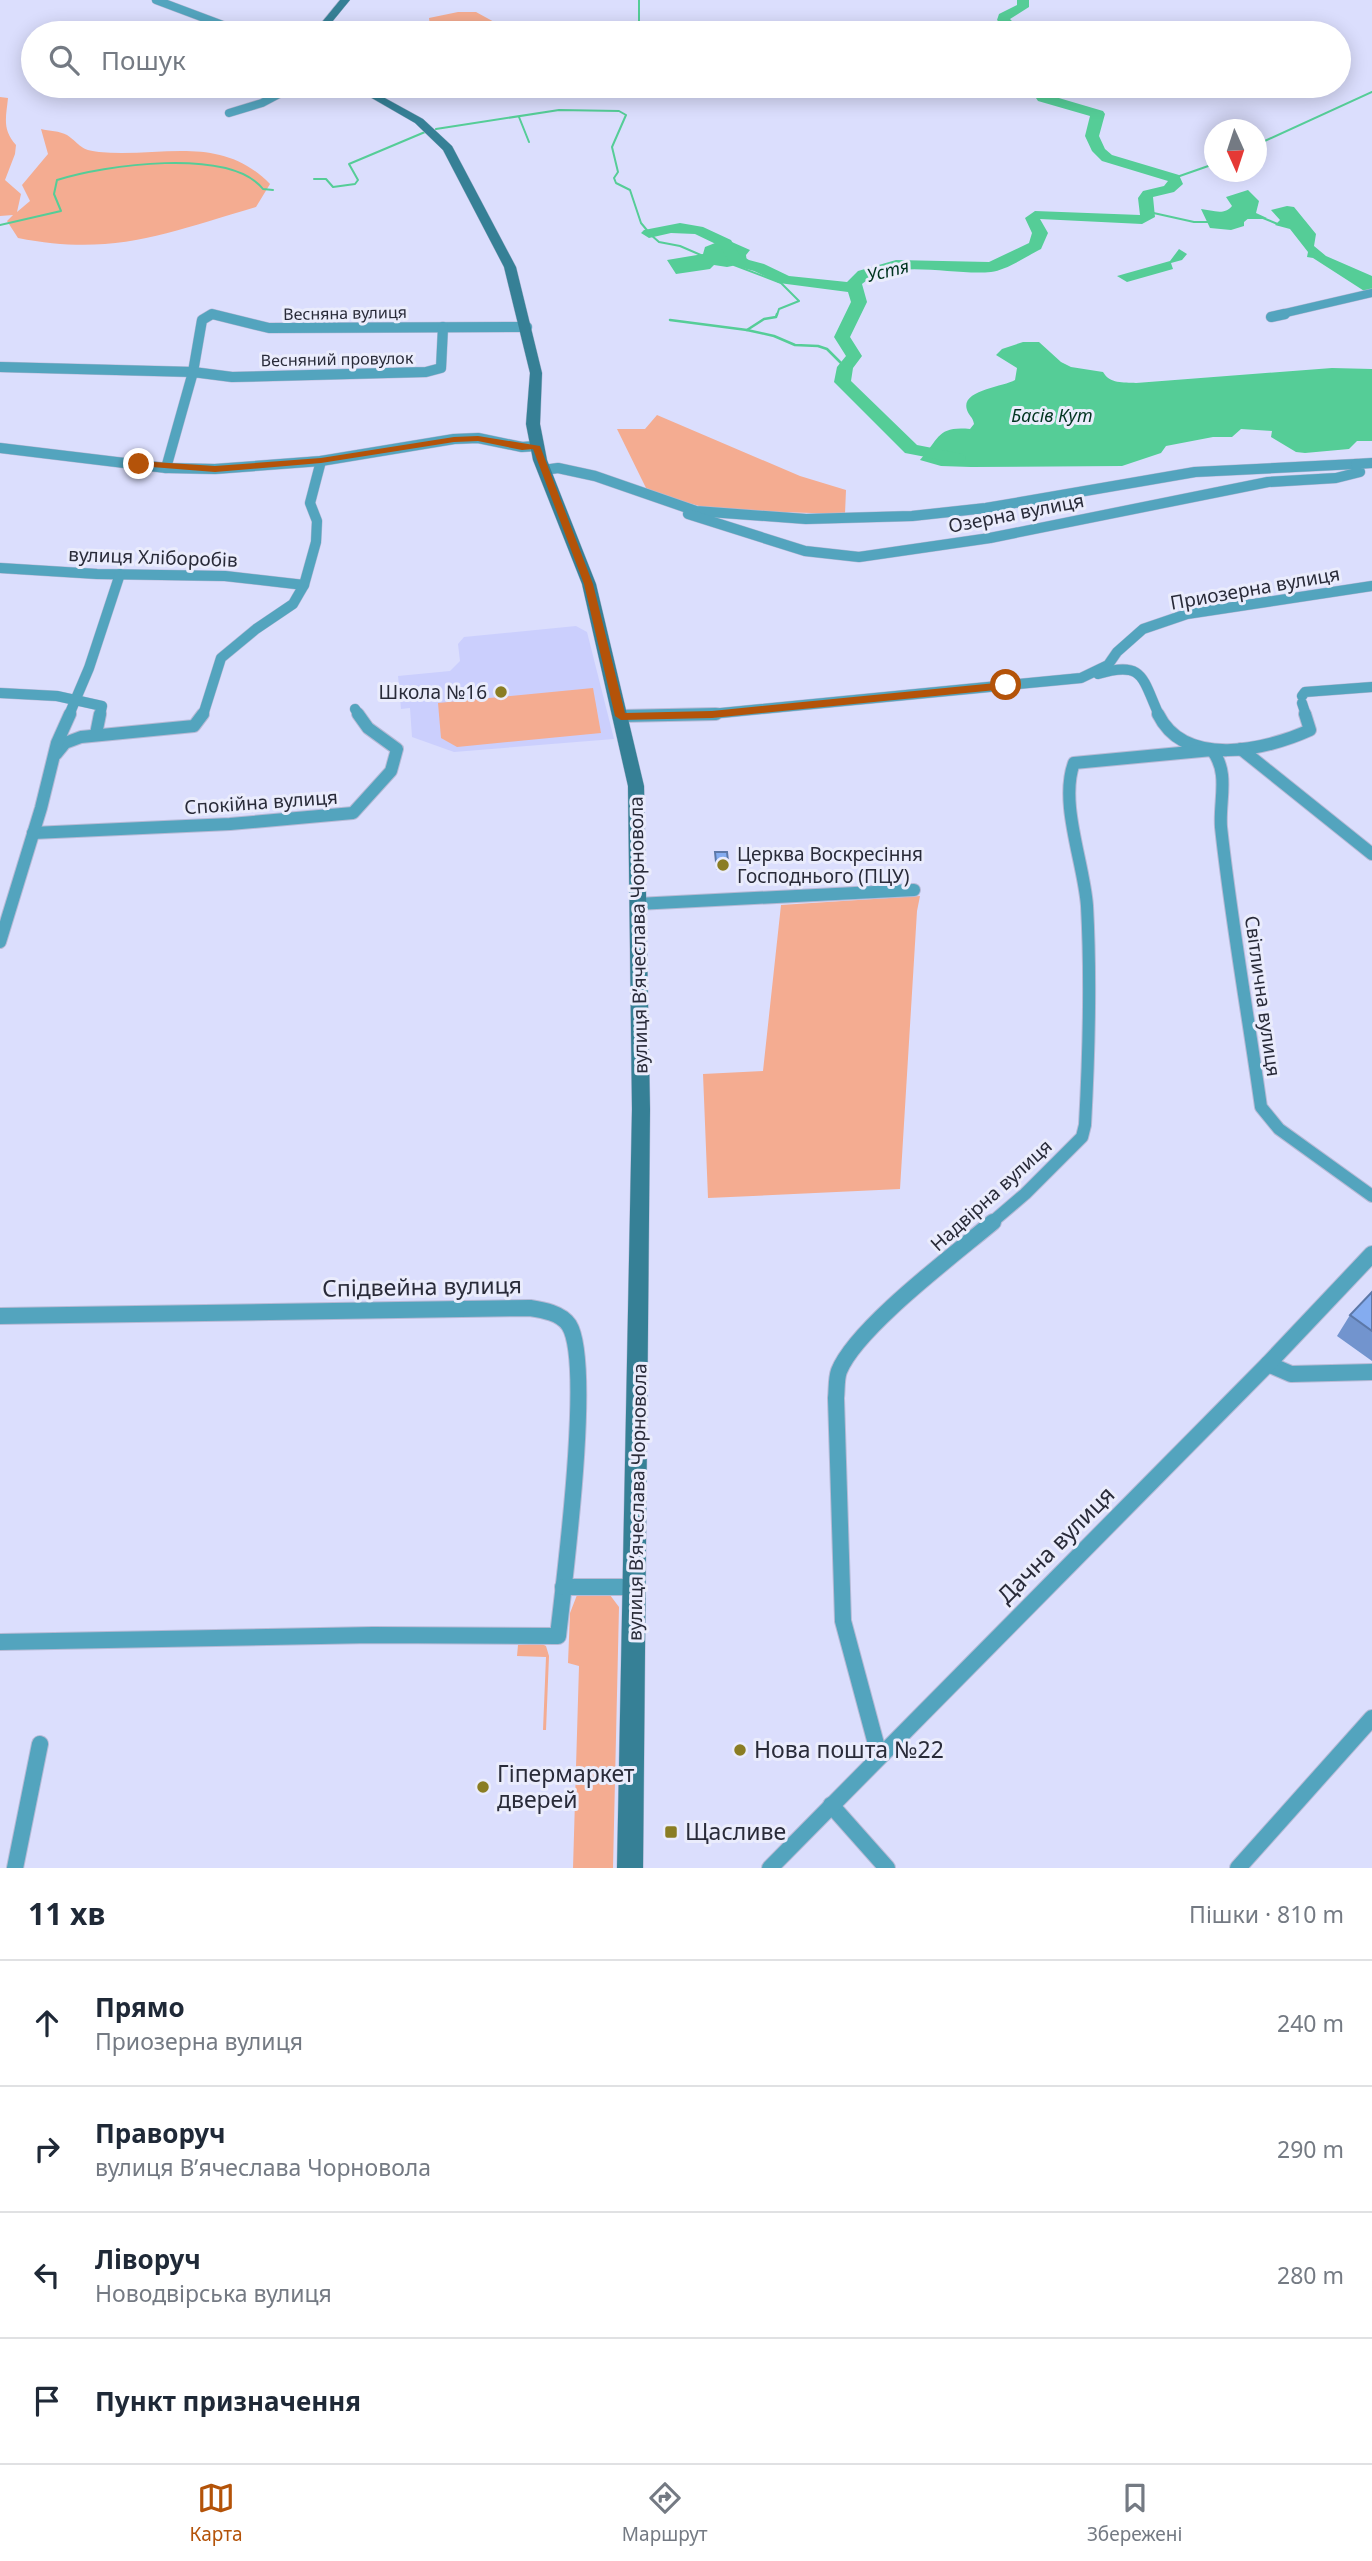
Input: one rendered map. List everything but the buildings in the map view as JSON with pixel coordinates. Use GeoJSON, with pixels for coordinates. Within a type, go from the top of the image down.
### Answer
{"type":"FeatureCollection","features":[{"type":"Feature","properties":{"kind":"main road"},"geometry":{"type":"LineString","coordinates":[[327,21],[345,0]]}},
{"type":"Feature","properties":{"kind":"main road","name":"вулиця Вʼячеслава Чорновола"},"geometry":{"type":"LineString","coordinates":[[378,98],[419,121],[448,148],[510,267],[527,327],[536,373],[533,424],[536,446],[589,584],[636,786],[641,1109],[630,1868]]}},
{"type":"Feature","properties":{"kind":"street"},"geometry":{"type":"LineString","coordinates":[[156,0],[212,21]]}},
{"type":"Feature","properties":{"kind":"street"},"geometry":{"type":"LineString","coordinates":[[229,113],[271,98]]}},
{"type":"Feature","properties":{"kind":"street"},"geometry":{"type":"LineString","coordinates":[[1271,317],[1370,294]]}},
{"type":"Feature","properties":{"kind":"street","name":"Весняна вулиця"},"geometry":{"type":"LineString","coordinates":[[166,468],[192,372],[202,320],[212,314],[269,328],[527,327]]}},
{"type":"Feature","properties":{"kind":"street","name":"Весняний провулок"},"geometry":{"type":"LineString","coordinates":[[192,372],[232,377],[426,372],[441,368],[443,327]]}},
{"type":"Feature","properties":{"kind":"street"},"geometry":{"type":"LineString","coordinates":[[0,367],[192,372]]}},
{"type":"Feature","properties":{"kind":"street"},"geometry":{"type":"LineString","coordinates":[[0,448],[166,468],[215,469],[321,461],[454,439],[478,438],[522,447],[536,446]]}},
{"type":"Feature","properties":{"kind":"street"},"geometry":{"type":"LineString","coordinates":[[56,754],[65,743],[96,734],[152,732],[194,726],[202,718],[221,658],[256,629],[293,604],[304,585],[316,542],[317,521],[310,503],[321,461]]}},
{"type":"Feature","properties":{"kind":"street","name":"Озерна вулиця"},"geometry":{"type":"LineString","coordinates":[[660,500],[678,510],[757,538],[806,551],[859,557],[990,538],[1268,482],[1336,478],[1360,472],[1356,464],[1372,463]]}},
{"type":"Feature","properties":{"kind":"street"},"geometry":{"type":"LineString","coordinates":[[544,470],[558,468],[595,476],[696,511],[806,519],[912,516],[986,508],[1195,472],[1356,464]]}},
{"type":"Feature","properties":{"kind":"street","name":"вулиця Хліборобів"},"geometry":{"type":"LineString","coordinates":[[0,568],[225,576],[304,585]]}},
{"type":"Feature","properties":{"kind":"street"},"geometry":{"type":"LineString","coordinates":[[0,942],[57,743],[73,699],[89,668],[120,574]]}},
{"type":"Feature","properties":{"kind":"street","name":"Приозерна вулиця"},"geometry":{"type":"LineString","coordinates":[[621,716],[712,715],[1081,678],[1108,666],[1117,652],[1143,629],[1187,614],[1372,586]]}},
{"type":"Feature","properties":{"kind":"street"},"geometry":{"type":"LineString","coordinates":[[1081,678],[1129,667],[1144,683],[1156,711],[1173,734],[1198,747],[1212,750]]}},
{"type":"Feature","properties":{"kind":"street","name":"Надвірна вулиця"},"geometry":{"type":"LineString","coordinates":[[879,1755],[843,1621],[836,1398],[838,1373],[850,1351],[881,1318],[1025,1194],[1082,1137],[1085,1125],[1089,1042],[1087,916],[1069,770],[1074,763],[1137,755],[1241,749],[1291,738],[1310,730],[1302,700],[1305,692],[1372,687]]}},
{"type":"Feature","properties":{"kind":"street"},"geometry":{"type":"LineString","coordinates":[[0,693],[57,696],[102,706],[97,717],[96,734]]}},
{"type":"Feature","properties":{"kind":"street","name":"Спокійна вулиця"},"geometry":{"type":"LineString","coordinates":[[35,826],[230,824],[353,813],[391,771],[397,749],[368,728],[355,709]]}},
{"type":"Feature","properties":{"kind":"street"},"geometry":{"type":"LineString","coordinates":[[1241,749],[1372,854]]}},
{"type":"Feature","properties":{"kind":"street","name":"Світлична вулиця"},"geometry":{"type":"LineString","coordinates":[[1212,750],[1220,760],[1223,775],[1221,824],[1261,1107],[1279,1129],[1372,1196]]}},
{"type":"Feature","properties":{"kind":"street"},"geometry":{"type":"LineString","coordinates":[[638,904],[914,890]]}},
{"type":"Feature","properties":{"kind":"street","name":"Дачна вулиця"},"geometry":{"type":"LineString","coordinates":[[770,1868],[1268,1364],[1372,1254]]}},
{"type":"Feature","properties":{"kind":"street","name":"Спідвейна вулиця"},"geometry":{"type":"LineString","coordinates":[[0,1316],[530,1308],[557,1315],[570,1326],[577,1343],[573,1476],[558,1636]]}},
{"type":"Feature","properties":{"kind":"street"},"geometry":{"type":"LineString","coordinates":[[1268,1364],[1291,1374],[1372,1372]]}},
{"type":"Feature","properties":{"kind":"street"},"geometry":{"type":"LineString","coordinates":[[563,1587],[636,1587]]}},
{"type":"Feature","properties":{"kind":"street"},"geometry":{"type":"LineString","coordinates":[[0,1642],[373,1635],[558,1636]]}},
{"type":"Feature","properties":{"kind":"street"},"geometry":{"type":"LineString","coordinates":[[1238,1868],[1331,1768],[1372,1718]]}},
{"type":"Feature","properties":{"kind":"street"},"geometry":{"type":"LineString","coordinates":[[15,1868],[40,1744]]}},
{"type":"Feature","properties":{"kind":"street"},"geometry":{"type":"LineString","coordinates":[[831,1805],[887,1868]]}},
{"type":"Feature","properties":{"kind":"shaded area"},"geometry":{"type":"Polygon","coordinates":[[[458,12],[476,12],[492,21],[429,21],[429,18],[458,12]]]}},
{"type":"Feature","properties":{"kind":"shaded area"},"geometry":{"type":"Polygon","coordinates":[[[0,97],[8,98],[7,128],[16,145],[5,180],[21,194],[17,212],[30,201],[22,185],[48,154],[41,129],[67,135],[84,148],[99,152],[189,151],[231,158],[251,168],[270,184],[256,207],[139,239],[83,245],[18,238],[7,221],[13,215],[0,216],[0,97]]]}},
{"type":"Feature","properties":{"kind":"shaded area"},"geometry":{"type":"Polygon","coordinates":[[[657,415],[800,476],[846,490],[845,514],[713,510],[646,488],[617,429],[645,429],[657,415]]]}},
{"type":"Feature","properties":{"kind":"shaded area","name":"Школа №16"},"geometry":{"type":"Polygon","coordinates":[[[576,626],[587,632],[614,739],[454,752],[412,737],[410,708],[401,709],[398,676],[450,671],[460,661],[458,644],[464,637],[576,626]]]}},
{"type":"Feature","properties":{"kind":"shaded area"},"geometry":{"type":"Polygon","coordinates":[[[593,688],[601,733],[457,747],[441,738],[438,703],[593,688]]]}},
{"type":"Feature","properties":{"kind":"shaded area"},"geometry":{"type":"Polygon","coordinates":[[[920,896],[900,1189],[708,1198],[703,1074],[763,1071],[781,905],[920,896]]]}},
{"type":"Feature","properties":{"kind":"shaded area"},"geometry":{"type":"Polygon","coordinates":[[[577,1595],[610,1595],[619,1607],[613,1868],[573,1868],[579,1666],[568,1663],[570,1613],[577,1595]]]}},
{"type":"Feature","properties":{"kind":"shaded area"},"geometry":{"type":"Polygon","coordinates":[[[540,1643],[546,1646],[549,1656],[546,1730],[543,1730],[546,1657],[517,1656],[518,1645],[540,1643]]]}},
{"type":"Feature","properties":{"kind":"water"},"geometry":{"type":"Polygon","coordinates":[[[1248,190],[1259,201],[1256,213],[1267,218],[1250,217],[1244,222],[1244,226],[1231,230],[1210,228],[1201,209],[1225,211],[1232,206],[1226,197],[1248,190]]]}},
{"type":"Feature","properties":{"kind":"water"},"geometry":{"type":"Polygon","coordinates":[[[1294,207],[1316,234],[1314,246],[1326,256],[1372,276],[1372,296],[1313,258],[1307,257],[1308,252],[1290,229],[1275,225],[1280,220],[1271,210],[1294,207]]]}},
{"type":"Feature","properties":{"kind":"water"},"geometry":{"type":"Polygon","coordinates":[[[725,239],[750,250],[746,255],[747,263],[727,267],[714,265],[710,269],[676,274],[667,260],[703,254],[705,247],[725,239]]]}},
{"type":"Feature","properties":{"kind":"water"},"geometry":{"type":"Polygon","coordinates":[[[1179,249],[1187,254],[1182,260],[1171,263],[1173,269],[1127,282],[1117,276],[1170,261],[1179,249]]]}},
{"type":"Feature","properties":{"kind":"water","name":"Басів Кут"},"geometry":{"type":"Polygon","coordinates":[[[1023,342],[1039,342],[1061,362],[1071,367],[1103,372],[1109,379],[1122,382],[1332,368],[1372,369],[1372,441],[1357,441],[1349,449],[1305,453],[1296,452],[1271,437],[1272,431],[1241,429],[1232,437],[1213,437],[1166,446],[1161,453],[1122,466],[971,467],[941,466],[920,460],[940,435],[951,429],[970,429],[974,424],[967,410],[970,398],[984,390],[1015,380],[1017,368],[996,355],[1002,349],[1023,342]]]}},
{"type":"Feature","properties":{"kind":"waterway"},"geometry":{"type":"LineString","coordinates":[[639,0],[639,21]]}},
{"type":"Feature","properties":{"kind":"waterway","name":"Устя"},"geometry":{"type":"LineString","coordinates":[[1004,21],[1004,17],[1023,7],[1023,0]]}},
{"type":"Feature","properties":{"kind":"waterway"},"geometry":{"type":"LineString","coordinates":[[1267,140],[1372,92]]}},
{"type":"Feature","properties":{"kind":"waterway","name":"Устя"},"geometry":{"type":"LineString","coordinates":[[957,458],[911,449],[842,382],[845,367],[854,356],[842,337],[859,302],[854,283],[864,274],[896,265],[991,267],[1036,246],[1040,233],[1032,218],[1035,215],[1142,220],[1148,217],[1145,198],[1148,194],[1169,189],[1176,184],[1174,178],[1107,158],[1099,151],[1092,136],[1098,114],[1043,98]]}},
{"type":"Feature","properties":{"kind":"waterway"},"geometry":{"type":"LineString","coordinates":[[436,129],[559,110],[619,111],[626,115],[612,147],[618,172],[614,178],[616,183],[630,190],[641,223],[659,242],[680,246],[703,256]]}},
{"type":"Feature","properties":{"kind":"waterway"},"geometry":{"type":"LineString","coordinates":[[519,117],[529,142]]}},
{"type":"Feature","properties":{"kind":"waterway"},"geometry":{"type":"LineString","coordinates":[[314,179],[326,179],[333,187],[355,184],[358,180],[349,164],[425,132]]}},
{"type":"Feature","properties":{"kind":"waterway"},"geometry":{"type":"LineString","coordinates":[[0,225],[61,211],[54,194],[57,180],[134,165],[195,164],[223,168],[247,176],[263,189],[273,190]]}},
{"type":"Feature","properties":{"kind":"waterway"},"geometry":{"type":"LineString","coordinates":[[1174,178],[1204,168]]}},
{"type":"Feature","properties":{"kind":"waterway"},"geometry":{"type":"LineString","coordinates":[[1149,212],[1194,222],[1212,222]]}},
{"type":"Feature","properties":{"kind":"waterway"},"geometry":{"type":"LineString","coordinates":[[1244,218],[1263,218],[1280,225]]}},
{"type":"Feature","properties":{"kind":"waterway"},"geometry":{"type":"LineString","coordinates":[[649,233],[680,228],[698,230],[726,243],[733,257],[744,264],[759,267],[785,280],[855,288]]}},
{"type":"Feature","properties":{"kind":"waterway"},"geometry":{"type":"LineString","coordinates":[[734,265],[781,283],[799,301],[779,309],[777,315]]}},
{"type":"Feature","properties":{"kind":"waterway"},"geometry":{"type":"LineString","coordinates":[[747,330],[764,319],[776,317],[777,314]]}},
{"type":"Feature","properties":{"kind":"waterway"},"geometry":{"type":"LineString","coordinates":[[670,320],[747,330]]}},
{"type":"Feature","properties":{"kind":"waterway"},"geometry":{"type":"LineString","coordinates":[[747,330],[774,336],[795,345],[827,349],[845,367]]}},
{"type":"Feature","properties":{"kind":"place","name":"Школа №16"},"geometry":{"type":"Point","coordinates":[501,692]}},
{"type":"Feature","properties":{"kind":"place","name":"Церква Воскресіння Господнього (ПЦУ)"},"geometry":{"type":"Point","coordinates":[723,865]}},
{"type":"Feature","properties":{"kind":"place","name":"Нова пошта №22"},"geometry":{"type":"Point","coordinates":[740,1750]}},
{"type":"Feature","properties":{"kind":"place","name":"Гіпермаркет дверей"},"geometry":{"type":"Point","coordinates":[483,1787]}},
{"type":"Feature","properties":{"kind":"place","name":"Щасливе"},"geometry":{"type":"Point","coordinates":[671,1832]}},
{"type":"Feature","properties":{"kind":"route"},"geometry":{"type":"LineString","coordinates":[[139,464],[166,468],[215,469],[321,461],[454,439],[478,438],[522,447],[536,446],[589,584],[621,716],[712,715],[1006,685]]}}]}
